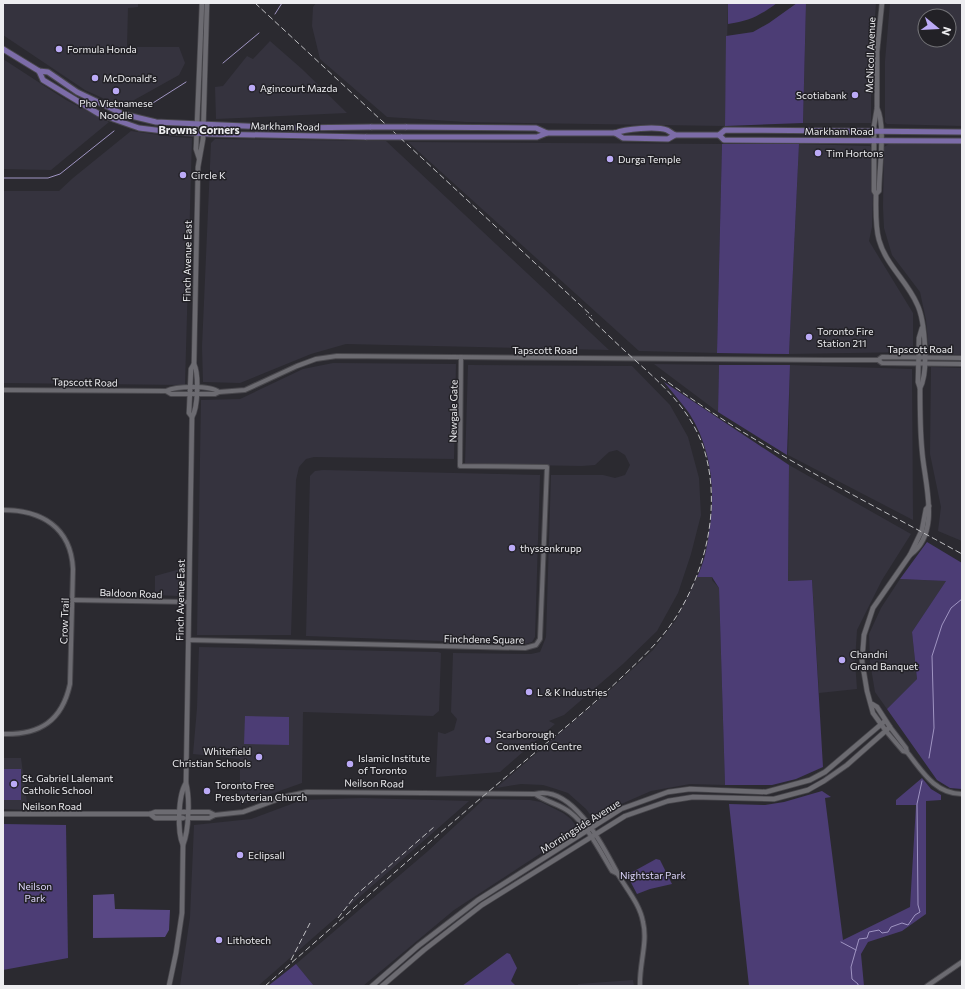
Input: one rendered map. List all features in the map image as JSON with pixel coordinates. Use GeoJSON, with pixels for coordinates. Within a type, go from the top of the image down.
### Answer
{"type":"FeatureCollection","features":[{"type":"Feature","properties":{"kind":"main road","name":"Finch Avenue East"},"geometry":{"type":"LineString","coordinates":[[199,158],[196,149],[202,3]]}},
{"type":"Feature","properties":{"kind":"main road","name":"Finch Avenue East"},"geometry":{"type":"LineString","coordinates":[[192,417],[189,413],[191,369],[194,364],[199,158],[202,149],[203,133],[207,3]]}},
{"type":"Feature","properties":{"kind":"main road","name":"McNicoll Avenue"},"geometry":{"type":"LineString","coordinates":[[882,3],[878,52],[877,108],[874,131],[874,191],[876,194],[877,231],[879,241],[886,256],[918,304],[925,338],[925,363],[923,382],[920,388]]}},
{"type":"Feature","properties":{"kind":"main road","name":"Markham Road"},"geometry":{"type":"LineString","coordinates":[[3,49],[39,71],[48,72],[77,92],[123,114],[156,122],[289,128],[536,128],[547,133]]}},
{"type":"Feature","properties":{"kind":"main road","name":"Markham Road"},"geometry":{"type":"LineString","coordinates":[[39,71],[43,80],[98,114],[120,123],[159,131],[366,137],[537,137],[547,133],[615,133],[624,130],[651,129],[667,130],[675,135]]}},
{"type":"Feature","properties":{"kind":"main road","name":"McNicoll Avenue"},"geometry":{"type":"LineString","coordinates":[[876,194],[879,191],[881,140],[881,115],[877,108]]}},
{"type":"Feature","properties":{"kind":"main road","name":"Markham Road"},"geometry":{"type":"LineString","coordinates":[[615,133],[622,138],[668,139],[675,135],[719,135],[725,130],[962,132]]}},
{"type":"Feature","properties":{"kind":"main road","name":"Markham Road"},"geometry":{"type":"LineString","coordinates":[[719,135],[724,140],[962,141]]}},
{"type":"Feature","properties":{"kind":"main road","name":"McNicoll Avenue"},"geometry":{"type":"LineString","coordinates":[[886,731],[873,713],[872,704],[867,691],[862,661],[864,635],[872,608],[910,555],[922,530],[926,509],[929,506],[922,450],[920,388],[918,382],[919,338],[922,328]]}},
{"type":"Feature","properties":{"kind":"main road","name":"Finch Avenue East"},"geometry":{"type":"LineString","coordinates":[[183,845],[186,838],[188,791],[186,783],[192,417],[195,412],[197,369],[194,364]]}},
{"type":"Feature","properties":{"kind":"main road","name":"McNicoll Avenue"},"geometry":{"type":"LineString","coordinates":[[872,704],[877,707],[890,727]]}},
{"type":"Feature","properties":{"kind":"main road","name":"Morningside Avenue"},"geometry":{"type":"LineString","coordinates":[[372,986],[418,946],[478,900],[621,809],[668,792],[690,789],[766,792],[810,780],[825,772],[885,720]]}},
{"type":"Feature","properties":{"kind":"main road","name":"Morningside Avenue"},"geometry":{"type":"LineString","coordinates":[[382,986],[424,950],[482,905],[595,833],[625,816],[668,800],[693,797],[774,799],[808,790],[847,765],[890,727]]}},
{"type":"Feature","properties":{"kind":"main road","name":"Finch Avenue East"},"geometry":{"type":"LineString","coordinates":[[169,986],[177,949],[182,912],[183,845],[180,837],[180,818],[181,791],[186,783]]}},
{"type":"Feature","properties":{"kind":"main road","name":"Neilson Road"},"geometry":{"type":"LineString","coordinates":[[3,814],[150,814],[155,812],[187,812]]}},
{"type":"Feature","properties":{"kind":"main road","name":"Neilson Road"},"geometry":{"type":"LineString","coordinates":[[150,814],[155,818],[187,818]]}},
{"type":"Feature","properties":{"kind":"main road"},"geometry":{"type":"LineString","coordinates":[[529,868],[532,873]]}},
{"type":"Feature","properties":{"kind":"street","name":"Tapscott Road"},"geometry":{"type":"LineString","coordinates":[[166,391],[171,394],[215,394],[219,392],[245,390],[297,366],[316,359],[336,356],[878,360],[882,363],[962,364]]}},
{"type":"Feature","properties":{"kind":"street","name":"Newgale Gate"},"geometry":{"type":"LineString","coordinates":[[460,466],[461,357]]}},
{"type":"Feature","properties":{"kind":"street","name":"Tapscott Road"},"geometry":{"type":"LineString","coordinates":[[878,360],[882,357],[962,358]]}},
{"type":"Feature","properties":{"kind":"street","name":"Tapscott Road"},"geometry":{"type":"LineString","coordinates":[[3,390],[166,391],[172,388],[196,388],[215,389],[219,392]]}},
{"type":"Feature","properties":{"kind":"street","name":"Finchdene Square"},"geometry":{"type":"LineString","coordinates":[[189,640],[529,648],[536,645],[540,636],[547,467],[460,466]]}},
{"type":"Feature","properties":{"kind":"street","name":"Crow Trail"},"geometry":{"type":"LineString","coordinates":[[3,510],[21,510],[38,515],[54,525],[64,537],[72,558],[73,600],[70,684],[65,702],[59,712],[43,726],[23,734],[3,734]]}},
{"type":"Feature","properties":{"kind":"street","name":"Baldoon Road"},"geometry":{"type":"LineString","coordinates":[[73,600],[190,602]]}},
{"type":"Feature","properties":{"kind":"street"},"geometry":{"type":"LineString","coordinates":[[890,727],[906,748],[907,752],[928,778],[946,792],[962,794]]}},
{"type":"Feature","properties":{"kind":"street"},"geometry":{"type":"LineString","coordinates":[[886,731],[903,751],[907,752]]}},
{"type":"Feature","properties":{"kind":"street","name":"Neilson Road"},"geometry":{"type":"LineString","coordinates":[[187,818],[209,818],[215,815],[243,812],[287,796],[307,792],[535,794],[543,792],[559,798],[573,807],[591,827],[618,874]]}},
{"type":"Feature","properties":{"kind":"street","name":"Neilson Road"},"geometry":{"type":"LineString","coordinates":[[535,794],[556,803],[572,813],[586,831],[612,871],[618,874]]}},
{"type":"Feature","properties":{"kind":"street","name":"Neilson Road"},"geometry":{"type":"LineString","coordinates":[[187,812],[209,812],[215,815]]}},
{"type":"Feature","properties":{"kind":"street"},"geometry":{"type":"LineString","coordinates":[[618,874],[637,905],[644,923],[640,986]]}},
{"type":"Feature","properties":{"kind":"street"},"geometry":{"type":"LineString","coordinates":[[927,986],[962,962]]}},
{"type":"Feature","properties":{"kind":"shaded area"},"geometry":{"type":"Polygon","coordinates":[[[3,3],[138,3],[138,7],[128,8],[127,47],[179,47],[185,63],[179,75],[127,104],[120,106],[85,90],[3,35],[3,3]]]}},
{"type":"Feature","properties":{"kind":"shaded area"},"geometry":{"type":"Polygon","coordinates":[[[316,3],[728,3],[725,126],[466,122],[387,117],[320,59],[312,26],[313,7],[316,3]]]}},
{"type":"Feature","properties":{"kind":"shaded area"},"geometry":{"type":"Polygon","coordinates":[[[806,3],[876,3],[871,74],[871,123],[803,123],[806,3]]]}},
{"type":"Feature","properties":{"kind":"shaded area"},"geometry":{"type":"Polygon","coordinates":[[[890,3],[962,3],[962,126],[887,124],[885,122],[885,61],[890,3]]]}},
{"type":"Feature","properties":{"kind":"shaded area"},"geometry":{"type":"Polygon","coordinates":[[[270,41],[302,69],[347,113],[216,119],[215,87],[223,86],[247,56],[253,59],[270,41]]]}},
{"type":"Feature","properties":{"kind":"shaded area"},"geometry":{"type":"Polygon","coordinates":[[[3,59],[66,100],[109,122],[51,170],[3,169],[3,59]]]}},
{"type":"Feature","properties":{"kind":"shaded area"},"geometry":{"type":"Polygon","coordinates":[[[131,131],[192,138],[185,385],[3,383],[3,191],[59,191],[131,131]]]}},
{"type":"Feature","properties":{"kind":"shaded area"},"geometry":{"type":"Polygon","coordinates":[[[215,139],[386,141],[609,350],[346,344],[311,354],[240,383],[203,382],[202,347],[211,143],[215,139]]]}},
{"type":"Feature","properties":{"kind":"shaded area"},"geometry":{"type":"Polygon","coordinates":[[[408,142],[722,144],[717,353],[639,351],[408,142]]]}},
{"type":"Feature","properties":{"kind":"shaded area"},"geometry":{"type":"Polygon","coordinates":[[[799,144],[870,146],[872,149],[872,227],[869,241],[913,313],[913,352],[789,354],[799,144]]]}},
{"type":"Feature","properties":{"kind":"shaded area"},"geometry":{"type":"Polygon","coordinates":[[[889,144],[962,145],[962,355],[933,354],[929,352],[926,320],[920,292],[892,255],[884,228],[883,207],[884,147],[889,144]]]}},
{"type":"Feature","properties":{"kind":"shaded area"},"geometry":{"type":"Polygon","coordinates":[[[333,363],[456,364],[454,459],[314,457],[306,459],[299,467],[296,480],[291,635],[197,635],[201,400],[240,399],[303,369],[333,363]]]}},
{"type":"Feature","properties":{"kind":"shaded area"},"geometry":{"type":"Polygon","coordinates":[[[654,364],[719,365],[718,412],[654,364]]]}},
{"type":"Feature","properties":{"kind":"shaded area"},"geometry":{"type":"Polygon","coordinates":[[[468,365],[632,366],[670,405],[688,437],[699,478],[701,515],[691,554],[678,593],[657,631],[623,664],[564,715],[549,721],[555,724],[500,772],[436,777],[438,732],[445,734],[454,730],[457,719],[451,712],[453,653],[531,654],[540,652],[546,637],[551,475],[603,475],[615,478],[625,475],[630,465],[625,455],[617,450],[609,452],[595,465],[465,464],[468,365]]]}},
{"type":"Feature","properties":{"kind":"shaded area"},"geometry":{"type":"Polygon","coordinates":[[[790,365],[912,369],[913,520],[788,455],[790,365]]]}},
{"type":"Feature","properties":{"kind":"shaded area"},"geometry":{"type":"Polygon","coordinates":[[[931,367],[962,368],[962,541],[938,531],[941,507],[930,454],[931,367]]]}},
{"type":"Feature","properties":{"kind":"shaded area"},"geometry":{"type":"Polygon","coordinates":[[[789,465],[911,534],[882,580],[857,630],[855,661],[857,689],[819,693],[812,580],[788,581],[789,465]]]}},
{"type":"Feature","properties":{"kind":"shaded area"},"geometry":{"type":"Polygon","coordinates":[[[315,471],[540,475],[535,637],[532,642],[525,644],[306,636],[310,476],[315,471]]]}},
{"type":"Feature","properties":{"kind":"shaded area"},"geometry":{"type":"Polygon","coordinates":[[[180,569],[178,596],[155,595],[155,576],[180,569]]]}},
{"type":"Feature","properties":{"kind":"shaded area"},"geometry":{"type":"Polygon","coordinates":[[[697,577],[712,577],[712,580],[719,588],[725,785],[690,784],[651,791],[619,805],[595,821],[586,809],[568,793],[556,789],[543,785],[521,784],[496,788],[610,690],[653,650],[676,620],[697,577]]]}},
{"type":"Feature","properties":{"kind":"shaded area"},"geometry":{"type":"Polygon","coordinates":[[[900,579],[946,581],[912,632],[917,679],[887,709],[875,692],[870,662],[869,634],[881,608],[900,579]]]}},
{"type":"Feature","properties":{"kind":"shaded area"},"geometry":{"type":"Polygon","coordinates":[[[199,647],[438,652],[441,653],[439,711],[433,716],[303,712],[302,783],[240,805],[240,759],[193,754],[197,708],[199,647]]]}},
{"type":"Feature","properties":{"kind":"shaded area","name":"St. Gabriel Lalemant Catholic School"},"geometry":{"type":"Polygon","coordinates":[[[3,758],[21,758],[28,810],[3,809],[3,758]]]}},
{"type":"Feature","properties":{"kind":"shaded area"},"geometry":{"type":"Polygon","coordinates":[[[362,798],[469,801],[258,986],[180,986],[190,917],[194,825],[251,819],[302,800],[362,798]]]}},
{"type":"Feature","properties":{"kind":"shaded area"},"geometry":{"type":"Polygon","coordinates":[[[484,799],[530,800],[541,802],[563,813],[571,819],[578,829],[454,910],[363,986],[314,986],[296,964],[428,851],[484,799]]]}},
{"type":"Feature","properties":{"kind":"shaded area"},"geometry":{"type":"Polygon","coordinates":[[[114,894],[115,909],[170,910],[169,930],[165,937],[93,938],[93,895],[114,894]]]}},
{"type":"Feature","properties":{"kind":"shaded area"},"geometry":{"type":"Polygon","coordinates":[[[633,980],[634,986],[578,986],[578,984],[633,980]]]}},
{"type":"Feature","properties":{"kind":"green space"},"geometry":{"type":"Polygon","coordinates":[[[728,3],[777,3],[754,17],[728,24],[728,3]]]}},
{"type":"Feature","properties":{"kind":"green space"},"geometry":{"type":"Polygon","coordinates":[[[797,3],[806,3],[803,123],[725,126],[726,36],[753,32],[769,23],[797,3]]]}},
{"type":"Feature","properties":{"kind":"green space"},"geometry":{"type":"Polygon","coordinates":[[[722,144],[799,144],[789,354],[717,353],[722,144]]]}},
{"type":"Feature","properties":{"kind":"green space"},"geometry":{"type":"Polygon","coordinates":[[[719,365],[790,365],[787,455],[718,412],[719,365]]]}},
{"type":"Feature","properties":{"kind":"green space"},"geometry":{"type":"Polygon","coordinates":[[[664,382],[789,465],[788,581],[812,580],[823,767],[796,779],[772,785],[725,785],[719,588],[712,577],[697,577],[705,555],[711,518],[712,487],[710,471],[703,441],[697,427],[689,413],[664,382]]]}},
{"type":"Feature","properties":{"kind":"green space"},"geometry":{"type":"Polygon","coordinates":[[[927,542],[962,563],[962,789],[950,788],[937,780],[887,709],[917,679],[912,632],[946,581],[900,579],[927,542]]]}},
{"type":"Feature","properties":{"kind":"green space"},"geometry":{"type":"Polygon","coordinates":[[[245,716],[289,717],[289,745],[244,744],[245,716]]]}},
{"type":"Feature","properties":{"kind":"green space"},"geometry":{"type":"Polygon","coordinates":[[[3,769],[21,769],[21,800],[3,800],[3,769]]]}},
{"type":"Feature","properties":{"kind":"green space"},"geometry":{"type":"Polygon","coordinates":[[[922,778],[931,789],[941,795],[941,800],[926,801],[926,914],[902,931],[868,942],[861,954],[864,986],[749,986],[729,804],[765,805],[784,802],[822,791],[831,797],[825,798],[843,940],[910,907],[916,805],[896,805],[896,800],[922,778]]]}},
{"type":"Feature","properties":{"kind":"green space","name":"Neilson Park"},"geometry":{"type":"Polygon","coordinates":[[[3,824],[66,825],[68,958],[3,970],[3,824]]]}},
{"type":"Feature","properties":{"kind":"green space","name":"Nightstar Park"},"geometry":{"type":"Polygon","coordinates":[[[656,859],[660,860],[672,884],[650,889],[637,894],[627,875],[656,859]]]}},
{"type":"Feature","properties":{"kind":"green space"},"geometry":{"type":"Polygon","coordinates":[[[507,953],[510,954],[517,968],[511,981],[516,986],[462,986],[507,953]]]}},
{"type":"Feature","properties":{"kind":"green space"},"geometry":{"type":"Polygon","coordinates":[[[296,964],[314,986],[268,986],[296,964]]]}},
{"type":"Feature","properties":{"kind":"waterway"},"geometry":{"type":"LineString","coordinates":[[275,14],[282,3]]}},
{"type":"Feature","properties":{"kind":"waterway"},"geometry":{"type":"LineString","coordinates":[[223,63],[259,33]]}},
{"type":"Feature","properties":{"kind":"waterway"},"geometry":{"type":"LineString","coordinates":[[145,108],[186,82]]}},
{"type":"Feature","properties":{"kind":"waterway"},"geometry":{"type":"LineString","coordinates":[[3,178],[48,178],[60,174],[114,131]]}},
{"type":"Feature","properties":{"kind":"waterway"},"geometry":{"type":"LineString","coordinates":[[929,758],[934,728],[932,656],[942,625],[951,608],[962,599]]}},
{"type":"Feature","properties":{"kind":"waterway"},"geometry":{"type":"LineString","coordinates":[[858,986],[858,984],[852,979],[851,967],[859,939],[867,938],[869,932],[879,930],[882,933],[888,932],[891,927],[902,923],[908,925],[915,915],[920,912],[918,905],[917,804],[922,781]]}},
{"type":"Feature","properties":{"kind":"waterway"},"geometry":{"type":"LineString","coordinates":[[841,942],[856,950]]}},
{"type":"Feature","properties":{"kind":"railway"},"geometry":{"type":"LineString","coordinates":[[255,3],[592,316]]}},
{"type":"Feature","properties":{"kind":"railway"},"geometry":{"type":"LineString","coordinates":[[265,986],[446,828],[610,688],[638,661],[671,625],[687,598],[696,578],[703,556],[711,512],[709,468],[703,446],[691,421],[675,399],[586,314]]}},
{"type":"Feature","properties":{"kind":"railway"},"geometry":{"type":"LineString","coordinates":[[661,377],[696,402],[770,449],[962,554]]}},
{"type":"Feature","properties":{"kind":"railway"},"geometry":{"type":"LineString","coordinates":[[338,918],[356,895],[434,827]]}},
{"type":"Feature","properties":{"kind":"railway"},"geometry":{"type":"LineString","coordinates":[[291,960],[310,923]]}},
{"type":"Feature","properties":{"kind":"place","name":"Formula Honda"},"geometry":{"type":"Point","coordinates":[59,49]}},
{"type":"Feature","properties":{"kind":"place","name":"McDonald's"},"geometry":{"type":"Point","coordinates":[95,78]}},
{"type":"Feature","properties":{"kind":"place","name":"Agincourt Mazda"},"geometry":{"type":"Point","coordinates":[252,88]}},
{"type":"Feature","properties":{"kind":"place","name":"Pho Vietnamese Noodle"},"geometry":{"type":"Point","coordinates":[116,91]}},
{"type":"Feature","properties":{"kind":"place","name":"Scotiabank"},"geometry":{"type":"Point","coordinates":[855,95]}},
{"type":"Feature","properties":{"kind":"place","name":"Tim Hortons"},"geometry":{"type":"Point","coordinates":[818,153]}},
{"type":"Feature","properties":{"kind":"place","name":"Durga Temple"},"geometry":{"type":"Point","coordinates":[610,159]}},
{"type":"Feature","properties":{"kind":"place","name":"Circle K"},"geometry":{"type":"Point","coordinates":[183,175]}},
{"type":"Feature","properties":{"kind":"place","name":"Toronto Fire Station 211"},"geometry":{"type":"Point","coordinates":[809,337]}},
{"type":"Feature","properties":{"kind":"place","name":"thyssenkrupp"},"geometry":{"type":"Point","coordinates":[512,548]}},
{"type":"Feature","properties":{"kind":"place","name":"Chandni Grand Banquet"},"geometry":{"type":"Point","coordinates":[842,660]}},
{"type":"Feature","properties":{"kind":"place","name":"L & K Industries"},"geometry":{"type":"Point","coordinates":[529,692]}},
{"type":"Feature","properties":{"kind":"place","name":"Scarborough Convention Centre"},"geometry":{"type":"Point","coordinates":[488,740]}},
{"type":"Feature","properties":{"kind":"place","name":"Whitefield Christian Schools"},"geometry":{"type":"Point","coordinates":[259,757]}},
{"type":"Feature","properties":{"kind":"place","name":"Islamic Institute of Toronto"},"geometry":{"type":"Point","coordinates":[350,764]}},
{"type":"Feature","properties":{"kind":"place","name":"St. Gabriel Lalemant Catholic School"},"geometry":{"type":"Point","coordinates":[14,784]}},
{"type":"Feature","properties":{"kind":"place","name":"Toronto Free Presbyterian Church"},"geometry":{"type":"Point","coordinates":[207,791]}},
{"type":"Feature","properties":{"kind":"place","name":"Eclipsall"},"geometry":{"type":"Point","coordinates":[240,855]}},
{"type":"Feature","properties":{"kind":"place","name":"Lithotech"},"geometry":{"type":"Point","coordinates":[219,940]}},
{"type":"Feature","properties":{"kind":"district","name":"Browns Corners"},"geometry":{"type":"Point","coordinates":[199,129]}}]}
